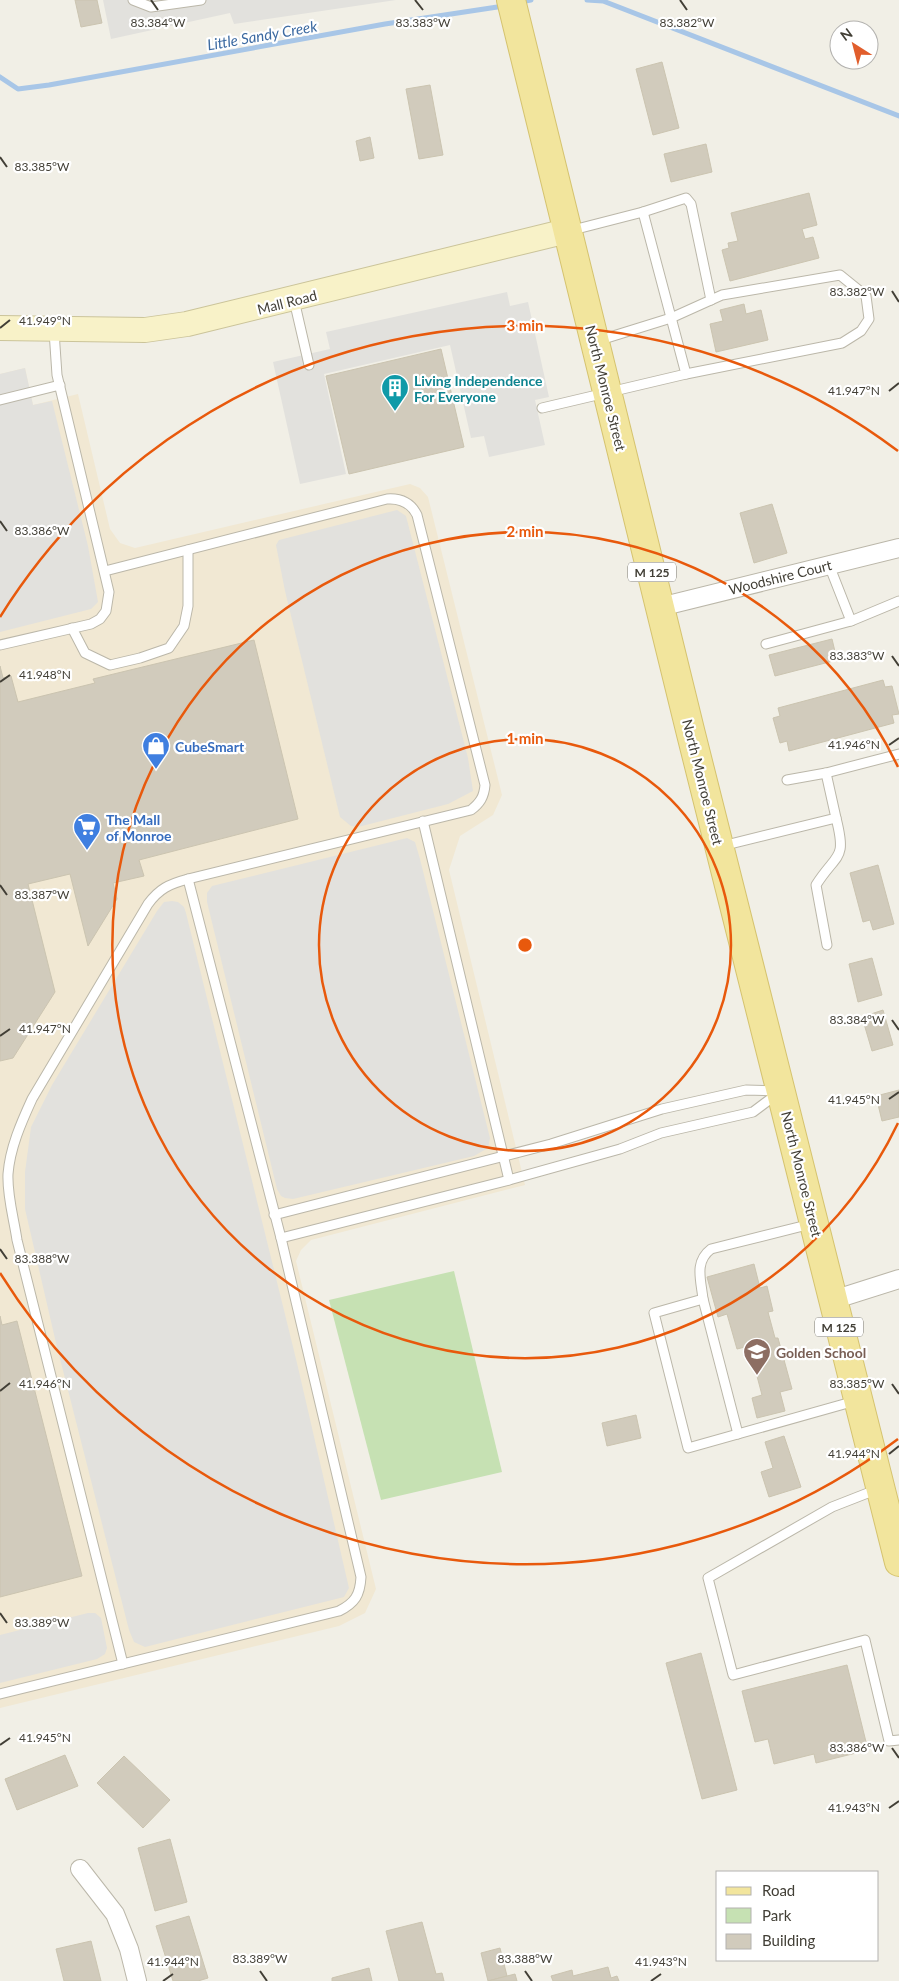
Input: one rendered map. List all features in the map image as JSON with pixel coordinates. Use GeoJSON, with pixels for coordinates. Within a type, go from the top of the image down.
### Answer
{"type":"FeatureCollection","features":[{"type":"Feature","properties":{"kind":"main road","name":"North Monroe Street"},"geometry":{"type":"LineString","coordinates":[[511,0],[719,846],[899,1562]]}},
{"type":"Feature","properties":{"kind":"street","name":"Mall Road"},"geometry":{"type":"LineString","coordinates":[[0,328],[145,330],[187,324],[294,300],[567,232]]}},
{"type":"Feature","properties":{"kind":"street","name":"Woodshire Court"},"geometry":{"type":"LineString","coordinates":[[660,607],[899,548]]}},
{"type":"Feature","properties":{"kind":"street"},"geometry":{"type":"LineString","coordinates":[[833,1300],[899,1279]]}},
{"type":"Feature","properties":{"kind":"street"},"geometry":{"type":"LineString","coordinates":[[80,1869],[115,1914],[129,1949],[137,1981]]}},
{"type":"Feature","properties":{"kind":"lane"},"geometry":{"type":"LineString","coordinates":[[133,0],[151,7],[201,0]]}},
{"type":"Feature","properties":{"kind":"lane"},"geometry":{"type":"LineString","coordinates":[[567,232],[643,212],[686,198],[691,204],[711,300]]}},
{"type":"Feature","properties":{"kind":"lane"},"geometry":{"type":"LineString","coordinates":[[643,212],[686,374]]}},
{"type":"Feature","properties":{"kind":"lane"},"geometry":{"type":"LineString","coordinates":[[542,408],[686,374],[842,343],[861,331],[869,319],[866,296],[840,275],[722,295],[671,318],[595,342]]}},
{"type":"Feature","properties":{"kind":"lane"},"geometry":{"type":"LineString","coordinates":[[294,300],[309,365]]}},
{"type":"Feature","properties":{"kind":"lane"},"geometry":{"type":"LineString","coordinates":[[0,645],[91,624],[106,611],[109,592],[60,385],[54,352],[54,328]]}},
{"type":"Feature","properties":{"kind":"lane"},"geometry":{"type":"LineString","coordinates":[[0,400],[60,385]]}},
{"type":"Feature","properties":{"kind":"lane"},"geometry":{"type":"LineString","coordinates":[[104,571],[387,499],[403,500],[414,509],[422,535],[485,785],[481,801],[470,810],[168,884],[160,890],[148,904],[32,1099],[14,1141],[8,1174],[18,1240],[123,1664]]}},
{"type":"Feature","properties":{"kind":"lane"},"geometry":{"type":"LineString","coordinates":[[72,628],[85,653],[110,664],[140,658],[168,648],[184,626],[190,584],[188,550]]}},
{"type":"Feature","properties":{"kind":"lane"},"geometry":{"type":"LineString","coordinates":[[829,565],[851,622]]}},
{"type":"Feature","properties":{"kind":"lane"},"geometry":{"type":"LineString","coordinates":[[766,644],[851,622],[899,601]]}},
{"type":"Feature","properties":{"kind":"lane"},"geometry":{"type":"LineString","coordinates":[[787,780],[826,773],[899,754]]}},
{"type":"Feature","properties":{"kind":"lane"},"geometry":{"type":"LineString","coordinates":[[826,773],[842,841],[839,856],[816,885],[827,946]]}},
{"type":"Feature","properties":{"kind":"lane"},"geometry":{"type":"LineString","coordinates":[[719,846],[836,818]]}},
{"type":"Feature","properties":{"kind":"lane"},"geometry":{"type":"LineString","coordinates":[[422,821],[509,1180]]}},
{"type":"Feature","properties":{"kind":"lane"},"geometry":{"type":"LineString","coordinates":[[0,1694],[339,1611],[350,1606],[360,1590],[361,1577],[281,1238],[188,879]]}},
{"type":"Feature","properties":{"kind":"lane"},"geometry":{"type":"LineString","coordinates":[[274,1215],[504,1156],[671,1107],[746,1090],[781,1091]]}},
{"type":"Feature","properties":{"kind":"lane"},"geometry":{"type":"LineString","coordinates":[[281,1238],[509,1180],[620,1149],[661,1133],[752,1112],[781,1091]]}},
{"type":"Feature","properties":{"kind":"lane"},"geometry":{"type":"LineString","coordinates":[[738,1434],[703,1299],[699,1266],[704,1255],[711,1249],[814,1224]]}},
{"type":"Feature","properties":{"kind":"lane"},"geometry":{"type":"LineString","coordinates":[[703,1299],[654,1313],[688,1448],[858,1400]]}},
{"type":"Feature","properties":{"kind":"lane"},"geometry":{"type":"LineString","coordinates":[[880,1488],[832,1506],[708,1578],[733,1676],[865,1640],[889,1741],[899,1740]]}},
{"type":"Feature","properties":{"kind":"shaded area"},"geometry":{"type":"Polygon","coordinates":[[[103,0],[396,0],[234,24],[230,13],[111,39],[103,0]]]}},
{"type":"Feature","properties":{"kind":"shaded area"},"geometry":{"type":"Polygon","coordinates":[[[507,292],[510,306],[528,302],[549,397],[535,400],[545,445],[489,457],[484,436],[471,438],[450,345],[324,374],[346,474],[300,484],[273,362],[330,349],[326,332],[507,292]]]}},
{"type":"Feature","properties":{"kind":"shaded area"},"geometry":{"type":"Polygon","coordinates":[[[25,368],[33,405],[78,394],[110,529],[120,543],[135,548],[410,484],[420,488],[428,497],[502,795],[493,815],[460,836],[449,870],[525,1185],[311,1240],[301,1250],[296,1261],[376,1589],[365,1613],[339,1626],[0,1708],[0,374],[25,368]]]}},
{"type":"Feature","properties":{"kind":"shaded area"},"geometry":{"type":"Polygon","coordinates":[[[25,368],[33,405],[52,401],[88,546],[98,602],[91,609],[0,632],[0,374],[25,368]]]}},
{"type":"Feature","properties":{"kind":"shaded area"},"geometry":{"type":"Polygon","coordinates":[[[397,510],[406,516],[468,758],[473,791],[448,804],[358,827],[351,826],[340,817],[285,591],[276,545],[279,540],[397,510]]]}},
{"type":"Feature","properties":{"kind":"shaded area"},"geometry":{"type":"Polygon","coordinates":[[[407,838],[415,842],[420,859],[490,1138],[488,1148],[474,1156],[293,1199],[285,1198],[281,1196],[277,1189],[207,902],[207,893],[212,886],[407,838]]]}},
{"type":"Feature","properties":{"kind":"shaded area"},"geometry":{"type":"Polygon","coordinates":[[[164,902],[178,902],[184,907],[186,913],[297,1363],[349,1588],[344,1597],[145,1647],[134,1642],[129,1630],[56,1343],[25,1209],[25,1172],[31,1127],[52,1085],[157,911],[164,902]]]}},
{"type":"Feature","properties":{"kind":"shaded area"},"geometry":{"type":"Polygon","coordinates":[[[88,1613],[95,1613],[101,1618],[107,1648],[105,1654],[97,1659],[0,1683],[0,1635],[88,1613]]]}},
{"type":"Feature","properties":{"kind":"green space"},"geometry":{"type":"Polygon","coordinates":[[[454,1271],[502,1472],[381,1500],[329,1300],[454,1271]]]}},
{"type":"Feature","properties":{"kind":"building"},"geometry":{"type":"Polygon","coordinates":[[[75,0],[97,0],[102,23],[81,27],[75,0]]]}},
{"type":"Feature","properties":{"kind":"building"},"geometry":{"type":"Polygon","coordinates":[[[662,62],[679,128],[653,135],[636,69],[662,62]]]}},
{"type":"Feature","properties":{"kind":"building"},"geometry":{"type":"Polygon","coordinates":[[[430,85],[443,155],[419,159],[406,89],[430,85]]]}},
{"type":"Feature","properties":{"kind":"building"},"geometry":{"type":"Polygon","coordinates":[[[370,137],[374,158],[360,161],[356,141],[370,137]]]}},
{"type":"Feature","properties":{"kind":"building"},"geometry":{"type":"Polygon","coordinates":[[[706,144],[712,172],[671,182],[664,154],[706,144]]]}},
{"type":"Feature","properties":{"kind":"building"},"geometry":{"type":"Polygon","coordinates":[[[809,193],[817,225],[802,229],[805,239],[813,237],[819,258],[730,281],[722,250],[729,248],[728,243],[738,241],[731,213],[809,193]]]}},
{"type":"Feature","properties":{"kind":"building"},"geometry":{"type":"Polygon","coordinates":[[[744,304],[746,314],[761,310],[768,340],[716,352],[710,324],[723,321],[720,310],[744,304]]]}},
{"type":"Feature","properties":{"kind":"building","name":"Living Independence For Everyone"},"geometry":{"type":"Polygon","coordinates":[[[441,349],[464,447],[349,474],[326,376],[441,349]]]}},
{"type":"Feature","properties":{"kind":"building"},"geometry":{"type":"Polygon","coordinates":[[[772,504],[787,553],[754,563],[740,513],[772,504]]]}},
{"type":"Feature","properties":{"kind":"building"},"geometry":{"type":"Polygon","coordinates":[[[832,639],[837,660],[775,676],[769,655],[832,639]]]}},
{"type":"Feature","properties":{"kind":"building","name":"The Mall of Monroe"},"geometry":{"type":"Polygon","coordinates":[[[254,640],[298,819],[139,860],[144,876],[113,883],[117,899],[88,946],[70,874],[28,884],[55,992],[13,1058],[0,1061],[0,666],[3,678],[11,676],[18,702],[95,683],[93,679],[254,640]]]}},
{"type":"Feature","properties":{"kind":"building"},"geometry":{"type":"Polygon","coordinates":[[[883,680],[885,687],[892,686],[899,714],[892,715],[894,723],[789,751],[787,741],[780,743],[773,718],[780,716],[778,708],[883,680]]]}},
{"type":"Feature","properties":{"kind":"building"},"geometry":{"type":"Polygon","coordinates":[[[878,865],[894,924],[873,930],[870,920],[863,922],[850,873],[878,865]]]}},
{"type":"Feature","properties":{"kind":"building"},"geometry":{"type":"Polygon","coordinates":[[[872,958],[882,995],[858,1002],[849,964],[872,958]]]}},
{"type":"Feature","properties":{"kind":"building"},"geometry":{"type":"Polygon","coordinates":[[[883,1010],[893,1045],[872,1051],[862,1017],[883,1010]]]}},
{"type":"Feature","properties":{"kind":"building"},"geometry":{"type":"Polygon","coordinates":[[[899,1090],[899,1117],[882,1121],[876,1096],[899,1090]]]}},
{"type":"Feature","properties":{"kind":"building"},"geometry":{"type":"Polygon","coordinates":[[[754,1264],[760,1288],[767,1286],[773,1311],[768,1312],[775,1338],[778,1338],[792,1389],[780,1392],[785,1411],[757,1418],[752,1398],[762,1395],[749,1346],[737,1349],[727,1314],[718,1317],[707,1277],[754,1264]]]}},
{"type":"Feature","properties":{"kind":"building"},"geometry":{"type":"Polygon","coordinates":[[[0,1316],[2,1325],[17,1321],[82,1576],[0,1597],[0,1316]]]}},
{"type":"Feature","properties":{"kind":"building"},"geometry":{"type":"Polygon","coordinates":[[[636,1415],[641,1438],[607,1446],[602,1423],[636,1415]]]}},
{"type":"Feature","properties":{"kind":"building"},"geometry":{"type":"Polygon","coordinates":[[[784,1436],[801,1487],[769,1497],[761,1472],[773,1468],[765,1442],[784,1436]]]}},
{"type":"Feature","properties":{"kind":"building"},"geometry":{"type":"Polygon","coordinates":[[[701,1653],[737,1790],[702,1799],[666,1663],[701,1653]]]}},
{"type":"Feature","properties":{"kind":"building"},"geometry":{"type":"Polygon","coordinates":[[[847,1665],[868,1750],[816,1763],[814,1754],[774,1764],[768,1739],[755,1742],[742,1691],[847,1665]]]}},
{"type":"Feature","properties":{"kind":"building"},"geometry":{"type":"Polygon","coordinates":[[[65,1755],[78,1786],[17,1810],[5,1779],[65,1755]]]}},
{"type":"Feature","properties":{"kind":"building"},"geometry":{"type":"Polygon","coordinates":[[[124,1756],[170,1800],[143,1828],[97,1783],[124,1756]]]}},
{"type":"Feature","properties":{"kind":"building"},"geometry":{"type":"Polygon","coordinates":[[[170,1839],[187,1902],[155,1911],[138,1848],[170,1839]]]}},
{"type":"Feature","properties":{"kind":"building"},"geometry":{"type":"Polygon","coordinates":[[[189,1916],[208,1978],[198,1981],[173,1981],[156,1926],[189,1916]]]}},
{"type":"Feature","properties":{"kind":"building"},"geometry":{"type":"Polygon","coordinates":[[[422,1922],[436,1974],[442,1973],[444,1981],[399,1981],[386,1931],[422,1922]]]}},
{"type":"Feature","properties":{"kind":"building"},"geometry":{"type":"Polygon","coordinates":[[[91,1941],[101,1981],[64,1981],[56,1949],[91,1941]]]}},
{"type":"Feature","properties":{"kind":"building"},"geometry":{"type":"Polygon","coordinates":[[[500,1948],[507,1976],[488,1981],[481,1953],[500,1948]]]}},
{"type":"Feature","properties":{"kind":"building"},"geometry":{"type":"Polygon","coordinates":[[[608,1967],[611,1978],[617,1976],[619,1981],[553,1981],[551,1976],[572,1970],[573,1976],[608,1967]]]}},
{"type":"Feature","properties":{"kind":"building"},"geometry":{"type":"Polygon","coordinates":[[[369,1968],[372,1981],[332,1981],[332,1978],[369,1968]]]}},
{"type":"Feature","properties":{"kind":"building"},"geometry":{"type":"Polygon","coordinates":[[[515,1974],[517,1981],[488,1981],[507,1976],[515,1974]]]}},
{"type":"Feature","properties":{"kind":"waterway","name":"Little Sandy Creek"},"geometry":{"type":"LineString","coordinates":[[520,2],[531,0]]}},
{"type":"Feature","properties":{"kind":"waterway","name":"Little Sandy Creek"},"geometry":{"type":"LineString","coordinates":[[587,0],[603,1],[899,116]]}},
{"type":"Feature","properties":{"kind":"waterway","name":"Little Sandy Creek"},"geometry":{"type":"LineString","coordinates":[[0,77],[18,89],[49,85],[385,24],[504,6]]}},
{"type":"Feature","properties":{"kind":"place","name":"Living Independence For Everyone"},"geometry":{"type":"Point","coordinates":[395,412]}},
{"type":"Feature","properties":{"kind":"place","name":"CubeSmart"},"geometry":{"type":"Point","coordinates":[156,770]}},
{"type":"Feature","properties":{"kind":"place","name":"The Mall of Monroe"},"geometry":{"type":"Point","coordinates":[87,851]}},
{"type":"Feature","properties":{"kind":"place","name":"Golden School"},"geometry":{"type":"Point","coordinates":[757,1376]}}]}
